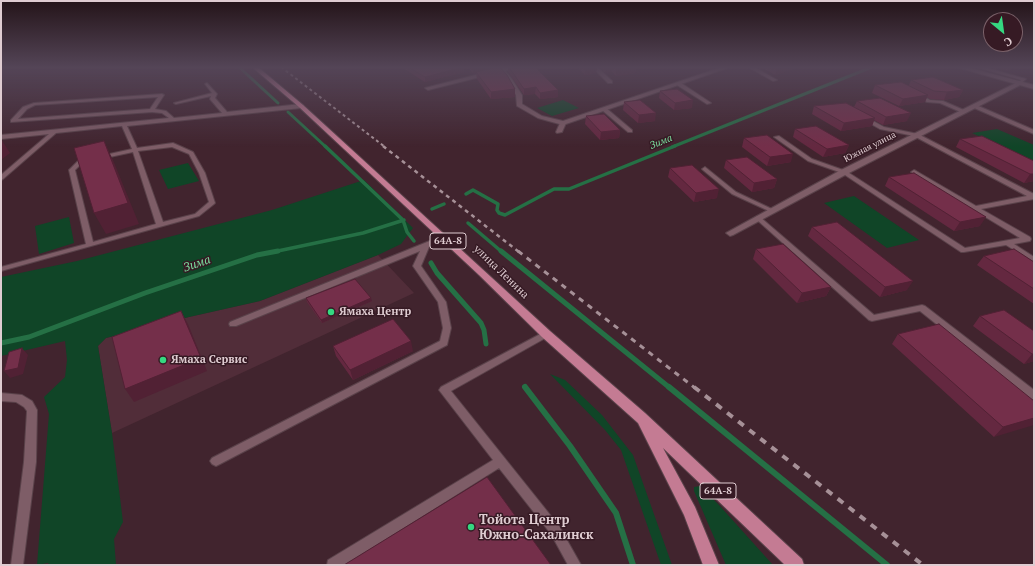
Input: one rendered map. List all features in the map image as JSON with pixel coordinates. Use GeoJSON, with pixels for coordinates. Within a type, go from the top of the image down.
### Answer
{"type":"FeatureCollection","features":[{"type":"Feature","properties":{"kind":"main road","name":"улица Ленина"},"geometry":{"type":"LineString","coordinates":[[287,93],[445,238],[546,334],[640,417],[796,565]]}},
{"type":"Feature","properties":{"kind":"main road","name":"улица Ленина"},"geometry":{"type":"LineString","coordinates":[[640,417],[690,512],[711,565]]}},
{"type":"Feature","properties":{"kind":"street"},"geometry":{"type":"LineString","coordinates":[[519,93],[519,105],[540,117],[563,123],[651,93]]}},
{"type":"Feature","properties":{"kind":"street","name":"Южная улица"},"geometry":{"type":"LineString","coordinates":[[730,233],[844,172],[998,93]]}},
{"type":"Feature","properties":{"kind":"lane"},"geometry":{"type":"LineString","coordinates":[[694,93],[709,103]]}},
{"type":"Feature","properties":{"kind":"lane"},"geometry":{"type":"LineString","coordinates":[[913,93],[929,101],[941,102],[963,111]]}},
{"type":"Feature","properties":{"kind":"lane"},"geometry":{"type":"LineString","coordinates":[[215,94],[212,98],[225,114]]}},
{"type":"Feature","properties":{"kind":"lane"},"geometry":{"type":"LineString","coordinates":[[176,103],[215,94]]}},
{"type":"Feature","properties":{"kind":"lane"},"geometry":{"type":"LineString","coordinates":[[152,110],[162,95],[34,104],[25,108],[13,121],[152,110],[164,112],[173,119]]}},
{"type":"Feature","properties":{"kind":"lane"},"geometry":{"type":"LineString","coordinates":[[1,137],[53,133],[302,106]]}},
{"type":"Feature","properties":{"kind":"lane"},"geometry":{"type":"LineString","coordinates":[[974,106],[1034,132]]}},
{"type":"Feature","properties":{"kind":"lane"},"geometry":{"type":"LineString","coordinates":[[604,109],[630,131]]}},
{"type":"Feature","properties":{"kind":"lane"},"geometry":{"type":"LineString","coordinates":[[857,115],[882,128],[916,135],[1034,197]]}},
{"type":"Feature","properties":{"kind":"lane"},"geometry":{"type":"LineString","coordinates":[[559,132],[563,123]]}},
{"type":"Feature","properties":{"kind":"lane"},"geometry":{"type":"LineString","coordinates":[[124,125],[135,150],[160,225]]}},
{"type":"Feature","properties":{"kind":"lane"},"geometry":{"type":"LineString","coordinates":[[1,178],[53,133]]}},
{"type":"Feature","properties":{"kind":"lane"},"geometry":{"type":"LineString","coordinates":[[777,137],[810,160],[844,172],[964,250],[1027,239],[914,172]]}},
{"type":"Feature","properties":{"kind":"lane"},"geometry":{"type":"LineString","coordinates":[[1,269],[90,245],[160,225],[197,216],[212,203],[202,172],[191,153],[173,145],[135,150],[80,162],[72,170],[90,245]]}},
{"type":"Feature","properties":{"kind":"lane"},"geometry":{"type":"LineString","coordinates":[[705,169],[734,193],[771,210]]}},
{"type":"Feature","properties":{"kind":"lane"},"geometry":{"type":"LineString","coordinates":[[975,208],[1034,197]]}},
{"type":"Feature","properties":{"kind":"lane"},"geometry":{"type":"LineString","coordinates":[[758,218],[872,318],[922,308],[1034,396]]}},
{"type":"Feature","properties":{"kind":"lane"},"geometry":{"type":"LineString","coordinates":[[233,324],[445,238]]}},
{"type":"Feature","properties":{"kind":"lane"},"geometry":{"type":"LineString","coordinates":[[1007,243],[1034,260]]}},
{"type":"Feature","properties":{"kind":"lane"},"geometry":{"type":"LineString","coordinates":[[216,461],[444,343],[447,328],[442,302],[417,266],[426,246]]}},
{"type":"Feature","properties":{"kind":"lane"},"geometry":{"type":"LineString","coordinates":[[546,334],[444,390],[555,530],[575,565]]}},
{"type":"Feature","properties":{"kind":"lane"},"geometry":{"type":"LineString","coordinates":[[1,397],[18,398],[28,404],[32,410],[30,462],[17,565]]}},
{"type":"Feature","properties":{"kind":"lane"},"geometry":{"type":"LineString","coordinates":[[333,565],[500,461]]}},
{"type":"Feature","properties":{"kind":"shaded area","name":"Ямаха Центр"},"geometry":{"type":"Polygon","coordinates":[[[378,255],[414,293],[112,433],[98,346],[106,338],[260,301],[378,255]]]}},
{"type":"Feature","properties":{"kind":"green space"},"geometry":{"type":"Polygon","coordinates":[[[563,100],[579,108],[552,116],[537,108],[563,100]]]}},
{"type":"Feature","properties":{"kind":"green space"},"geometry":{"type":"Polygon","coordinates":[[[997,129],[1034,145],[1034,162],[972,133],[997,129]]]}},
{"type":"Feature","properties":{"kind":"green space"},"geometry":{"type":"Polygon","coordinates":[[[188,163],[199,181],[168,189],[159,170],[188,163]]]}},
{"type":"Feature","properties":{"kind":"green space"},"geometry":{"type":"Polygon","coordinates":[[[364,180],[413,228],[401,244],[378,255],[260,301],[106,338],[98,346],[112,433],[123,522],[114,539],[116,565],[49,565],[48,563],[37,565],[49,414],[44,397],[65,377],[67,360],[65,341],[1,356],[1,277],[77,261],[272,210],[364,180]]]}},
{"type":"Feature","properties":{"kind":"green space"},"geometry":{"type":"Polygon","coordinates":[[[854,196],[919,240],[887,248],[824,203],[854,196]]]}},
{"type":"Feature","properties":{"kind":"green space"},"geometry":{"type":"Polygon","coordinates":[[[69,217],[74,243],[39,254],[35,226],[69,217]]]}},
{"type":"Feature","properties":{"kind":"green space"},"geometry":{"type":"Polygon","coordinates":[[[550,374],[565,380],[602,415],[633,455],[672,565],[661,565],[621,450],[605,430],[550,374]]]}},
{"type":"Feature","properties":{"kind":"green space"},"geometry":{"type":"Polygon","coordinates":[[[700,486],[773,565],[726,565],[694,491],[694,487],[700,486]]]}},
{"type":"Feature","properties":{"kind":"building"},"geometry":{"type":"Polygon","coordinates":[[[663,93],[683,93],[693,100],[675,103],[663,93]]]}},
{"type":"Feature","properties":{"kind":"building"},"geometry":{"type":"Polygon","coordinates":[[[892,93],[925,93],[928,95],[903,99],[892,93]]]}},
{"type":"Feature","properties":{"kind":"building"},"geometry":{"type":"Polygon","coordinates":[[[880,98],[911,113],[886,117],[857,101],[880,98]]]}},
{"type":"Feature","properties":{"kind":"building"},"geometry":{"type":"Polygon","coordinates":[[[640,100],[656,113],[639,115],[624,102],[640,100]]]}},
{"type":"Feature","properties":{"kind":"building"},"geometry":{"type":"Polygon","coordinates":[[[846,103],[875,118],[844,123],[814,106],[846,103]]]}},
{"type":"Feature","properties":{"kind":"building"},"geometry":{"type":"Polygon","coordinates":[[[604,114],[620,130],[601,132],[586,116],[604,114]]]}},
{"type":"Feature","properties":{"kind":"building"},"geometry":{"type":"Polygon","coordinates":[[[816,126],[849,145],[827,149],[795,129],[816,126]]]}},
{"type":"Feature","properties":{"kind":"building"},"geometry":{"type":"Polygon","coordinates":[[[767,135],[793,154],[770,157],[744,138],[767,135]]]}},
{"type":"Feature","properties":{"kind":"building"},"geometry":{"type":"Polygon","coordinates":[[[982,136],[1034,161],[1034,174],[1030,174],[960,139],[982,136]]]}},
{"type":"Feature","properties":{"kind":"building"},"geometry":{"type":"Polygon","coordinates":[[[104,141],[128,203],[94,213],[74,148],[104,141]]]}},
{"type":"Feature","properties":{"kind":"building"},"geometry":{"type":"Polygon","coordinates":[[[747,157],[777,179],[754,183],[726,160],[747,157]]]}},
{"type":"Feature","properties":{"kind":"building"},"geometry":{"type":"Polygon","coordinates":[[[692,165],[719,189],[696,193],[670,168],[692,165]]]}},
{"type":"Feature","properties":{"kind":"building"},"geometry":{"type":"Polygon","coordinates":[[[914,173],[986,217],[960,222],[889,177],[914,173]]]}},
{"type":"Feature","properties":{"kind":"building"},"geometry":{"type":"Polygon","coordinates":[[[837,222],[913,281],[885,287],[812,227],[837,222]]]}},
{"type":"Feature","properties":{"kind":"building"},"geometry":{"type":"Polygon","coordinates":[[[783,244],[831,287],[802,293],[756,249],[783,244]]]}},
{"type":"Feature","properties":{"kind":"building"},"geometry":{"type":"Polygon","coordinates":[[[1014,249],[1034,262],[1034,289],[984,256],[1014,249]]]}},
{"type":"Feature","properties":{"kind":"building","name":"Ямаха Центр"},"geometry":{"type":"Polygon","coordinates":[[[355,279],[371,298],[321,320],[306,298],[355,279]]]}},
{"type":"Feature","properties":{"kind":"building"},"geometry":{"type":"Polygon","coordinates":[[[1004,310],[1034,331],[1034,354],[980,316],[1004,310]]]}},
{"type":"Feature","properties":{"kind":"building","name":"Ямаха Сервис"},"geometry":{"type":"Polygon","coordinates":[[[181,311],[201,358],[125,389],[112,337],[181,311]]]}},
{"type":"Feature","properties":{"kind":"building"},"geometry":{"type":"Polygon","coordinates":[[[393,319],[411,341],[350,370],[333,346],[393,319]]]}},
{"type":"Feature","properties":{"kind":"building"},"geometry":{"type":"Polygon","coordinates":[[[939,324],[1034,401],[1034,418],[1003,427],[898,334],[939,324]]]}},
{"type":"Feature","properties":{"kind":"building"},"geometry":{"type":"Polygon","coordinates":[[[22,348],[18,368],[4,371],[9,352],[22,348]]]}},
{"type":"Feature","properties":{"kind":"building","name":"Тойота Центр Южно-Сахалинск"},"geometry":{"type":"Polygon","coordinates":[[[487,477],[551,565],[344,565],[487,477]]]}},
{"type":"Feature","properties":{"kind":"waterway"},"geometry":{"type":"LineString","coordinates":[[268,93],[278,103]]}},
{"type":"Feature","properties":{"kind":"waterway","name":"Зима"},"geometry":{"type":"LineString","coordinates":[[672,147],[806,93]]}},
{"type":"Feature","properties":{"kind":"waterway"},"geometry":{"type":"LineString","coordinates":[[288,112],[326,147]]}},
{"type":"Feature","properties":{"kind":"waterway"},"geometry":{"type":"LineString","coordinates":[[325,146],[403,220]]}},
{"type":"Feature","properties":{"kind":"waterway","name":"Зима"},"geometry":{"type":"LineString","coordinates":[[466,194],[473,190],[498,204],[497,210],[499,213],[505,215],[554,189],[569,189],[675,146]]}},
{"type":"Feature","properties":{"kind":"waterway","name":"Зима"},"geometry":{"type":"LineString","coordinates":[[432,209],[444,204]]}},
{"type":"Feature","properties":{"kind":"waterway","name":"Зима"},"geometry":{"type":"LineString","coordinates":[[275,252],[363,233],[403,220]]}},
{"type":"Feature","properties":{"kind":"waterway"},"geometry":{"type":"LineString","coordinates":[[403,220],[407,232],[414,241]]}},
{"type":"Feature","properties":{"kind":"waterway"},"geometry":{"type":"LineString","coordinates":[[468,223],[502,252]]}},
{"type":"Feature","properties":{"kind":"waterway"},"geometry":{"type":"LineString","coordinates":[[501,251],[670,388]]}},
{"type":"Feature","properties":{"kind":"waterway","name":"Зима"},"geometry":{"type":"LineString","coordinates":[[1,343],[29,337],[145,293],[257,255],[275,252]]}},
{"type":"Feature","properties":{"kind":"waterway"},"geometry":{"type":"LineString","coordinates":[[431,263],[437,273],[481,323],[484,330],[486,344]]}},
{"type":"Feature","properties":{"kind":"waterway"},"geometry":{"type":"LineString","coordinates":[[525,387],[570,446],[616,513],[633,565]]}},
{"type":"Feature","properties":{"kind":"waterway"},"geometry":{"type":"LineString","coordinates":[[669,387],[887,565]]}},
{"type":"Feature","properties":{"kind":"railway"},"geometry":{"type":"LineString","coordinates":[[315,93],[385,147]]}},
{"type":"Feature","properties":{"kind":"railway"},"geometry":{"type":"LineString","coordinates":[[383,146],[519,252]]}},
{"type":"Feature","properties":{"kind":"railway"},"geometry":{"type":"LineString","coordinates":[[518,251],[695,388]]}},
{"type":"Feature","properties":{"kind":"railway"},"geometry":{"type":"LineString","coordinates":[[694,387],[923,565]]}},
{"type":"Feature","properties":{"kind":"place","name":"Ямаха Центр"},"geometry":{"type":"Point","coordinates":[331,312]}},
{"type":"Feature","properties":{"kind":"place","name":"Ямаха Сервис"},"geometry":{"type":"Point","coordinates":[163,360]}},
{"type":"Feature","properties":{"kind":"place","name":"Тойота Центр Южно-Сахалинск"},"geometry":{"type":"Point","coordinates":[471,527]}}]}
